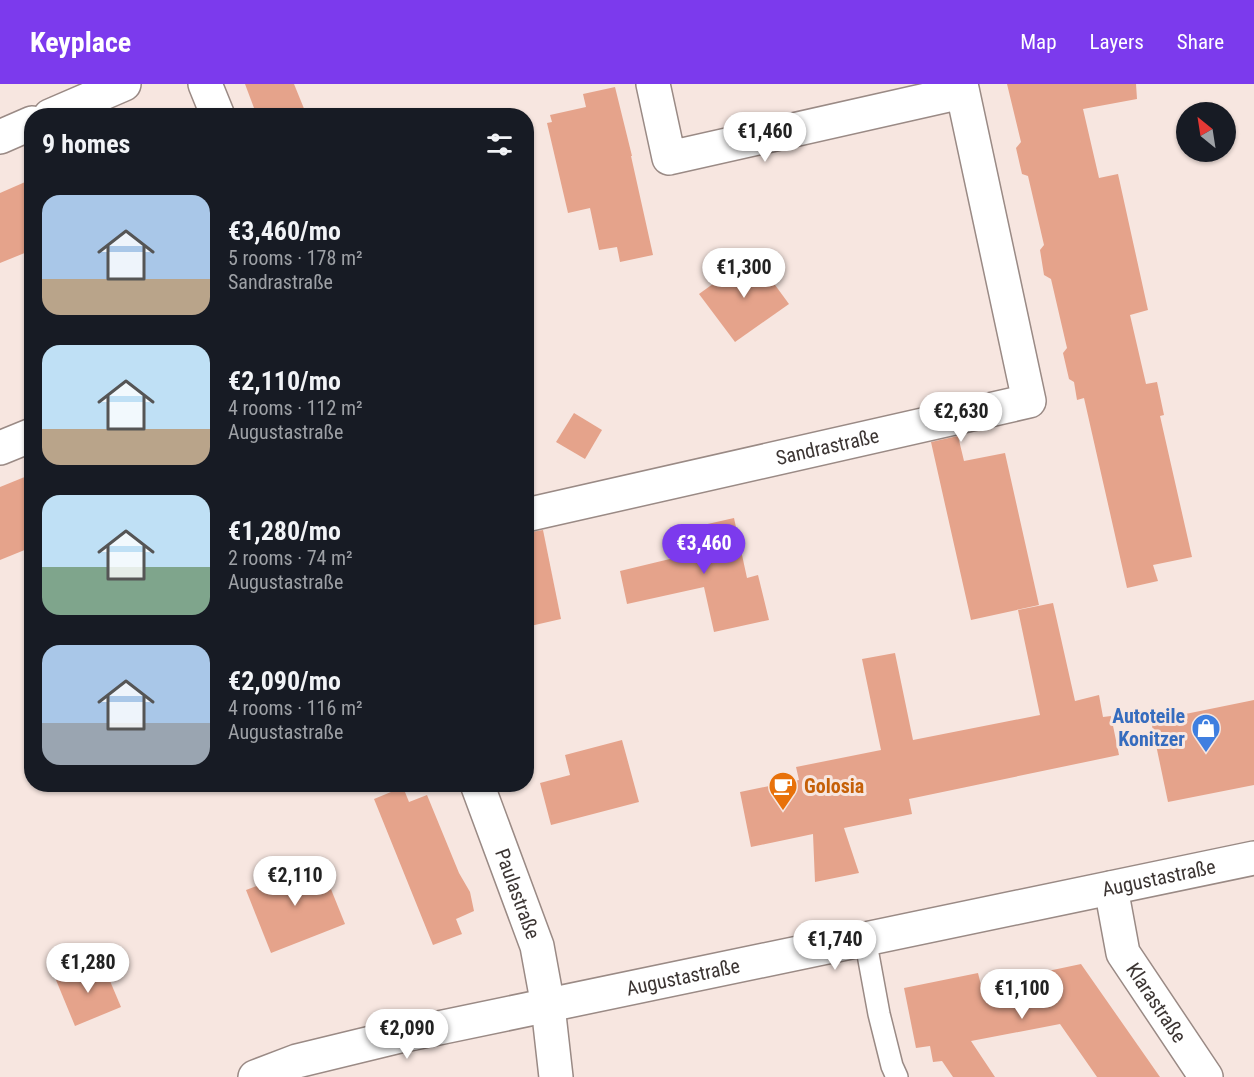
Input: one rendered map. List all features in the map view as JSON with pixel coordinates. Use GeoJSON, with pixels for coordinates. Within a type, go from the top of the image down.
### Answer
{"type":"FeatureCollection","features":[{"type":"Feature","properties":{"kind":"street"},"geometry":{"type":"LineString","coordinates":[[68,108],[124,84]]}},
{"type":"Feature","properties":{"kind":"street"},"geometry":{"type":"LineString","coordinates":[[205,84],[215,108]]}},
{"type":"Feature","properties":{"kind":"street","name":"Sandrastraße"},"geometry":{"type":"LineString","coordinates":[[534,513],[1029,401],[961,88],[669,158],[652,84]]}},
{"type":"Feature","properties":{"kind":"street"},"geometry":{"type":"LineString","coordinates":[[0,137],[24,126]]}},
{"type":"Feature","properties":{"kind":"street"},"geometry":{"type":"LineString","coordinates":[[0,448],[24,438]]}},
{"type":"Feature","properties":{"kind":"street","name":"Paulastraße"},"geometry":{"type":"LineString","coordinates":[[480,792],[537,946],[548,1006],[556,1077]]}},
{"type":"Feature","properties":{"kind":"street","name":"Augustastraße"},"geometry":{"type":"LineString","coordinates":[[255,1077],[309,1058],[400,1036],[1254,858]]}},
{"type":"Feature","properties":{"kind":"street","name":"Klarastraße"},"geometry":{"type":"LineString","coordinates":[[1111,888],[1123,953],[1206,1077]]}},
{"type":"Feature","properties":{"kind":"lane"},"geometry":{"type":"LineString","coordinates":[[865,939],[879,1014],[897,1077]]}},
{"type":"Feature","properties":{"kind":"building"},"geometry":{"type":"Polygon","coordinates":[[[245,84],[294,84],[304,108],[254,108],[245,84]]]}},
{"type":"Feature","properties":{"kind":"building"},"geometry":{"type":"Polygon","coordinates":[[[1007,84],[1136,84],[1137,99],[1083,109],[1099,178],[1118,174],[1148,310],[1130,315],[1146,384],[1157,382],[1164,415],[1160,416],[1192,557],[1153,565],[1158,581],[1127,588],[1084,398],[1077,400],[1074,382],[1069,379],[1063,353],[1067,348],[1051,279],[1044,275],[1040,250],[1044,245],[1028,176],[1022,174],[1016,148],[1021,142],[1007,84]]]}},
{"type":"Feature","properties":{"kind":"building"},"geometry":{"type":"Polygon","coordinates":[[[615,87],[653,255],[620,262],[617,247],[599,250],[590,208],[568,213],[547,123],[552,122],[550,115],[586,107],[583,94],[615,87]]]}},
{"type":"Feature","properties":{"kind":"building"},"geometry":{"type":"Polygon","coordinates":[[[24,182],[24,253],[0,263],[0,193],[24,182]]]}},
{"type":"Feature","properties":{"kind":"building"},"geometry":{"type":"Polygon","coordinates":[[[753,255],[789,304],[735,342],[699,294],[753,255]]]}},
{"type":"Feature","properties":{"kind":"building"},"geometry":{"type":"Polygon","coordinates":[[[948,394],[949,400],[923,406],[922,401],[948,394]]]}},
{"type":"Feature","properties":{"kind":"building"},"geometry":{"type":"Polygon","coordinates":[[[574,413],[602,430],[585,459],[556,442],[574,413]]]}},
{"type":"Feature","properties":{"kind":"building"},"geometry":{"type":"Polygon","coordinates":[[[958,436],[964,461],[1005,453],[1039,605],[971,620],[931,442],[958,436]]]}},
{"type":"Feature","properties":{"kind":"building"},"geometry":{"type":"Polygon","coordinates":[[[24,477],[24,550],[0,560],[0,487],[24,477]]]}},
{"type":"Feature","properties":{"kind":"building"},"geometry":{"type":"Polygon","coordinates":[[[734,518],[747,578],[758,575],[769,620],[714,632],[704,587],[627,604],[620,571],[674,558],[668,533],[734,518]]]}},
{"type":"Feature","properties":{"kind":"building"},"geometry":{"type":"Polygon","coordinates":[[[543,530],[561,619],[534,625],[534,532],[543,530]]]}},
{"type":"Feature","properties":{"kind":"building"},"geometry":{"type":"Polygon","coordinates":[[[1053,603],[1075,701],[1099,695],[1103,717],[1111,716],[1119,755],[909,799],[912,814],[844,828],[859,873],[815,882],[813,834],[751,847],[740,792],[799,780],[796,767],[881,750],[862,659],[895,653],[913,740],[1040,715],[1018,610],[1053,603]]]}},
{"type":"Feature","properties":{"kind":"building","name":"Autoteile Konitzer"},"geometry":{"type":"Polygon","coordinates":[[[1254,700],[1254,785],[1168,802],[1151,721],[1254,700]]]}},
{"type":"Feature","properties":{"kind":"building"},"geometry":{"type":"Polygon","coordinates":[[[622,740],[639,802],[551,825],[540,783],[570,775],[565,755],[622,740]]]}},
{"type":"Feature","properties":{"kind":"building"},"geometry":{"type":"Polygon","coordinates":[[[391,792],[405,792],[409,802],[427,795],[459,873],[470,892],[474,911],[456,919],[462,934],[433,945],[374,799],[391,792]]]}},
{"type":"Feature","properties":{"kind":"building"},"geometry":{"type":"Polygon","coordinates":[[[320,862],[345,924],[271,953],[246,890],[320,862]]]}},
{"type":"Feature","properties":{"kind":"building"},"geometry":{"type":"Polygon","coordinates":[[[102,962],[121,1007],[75,1026],[56,980],[102,962]]]}},
{"type":"Feature","properties":{"kind":"building"},"geometry":{"type":"Polygon","coordinates":[[[1081,964],[1160,1077],[1097,1077],[1060,1024],[971,1041],[995,1077],[953,1077],[942,1061],[933,1062],[930,1046],[916,1048],[904,988],[978,973],[981,985],[1081,964]]]}},
{"type":"Feature","properties":{"kind":"place","name":"Autoteile Konitzer"},"geometry":{"type":"Point","coordinates":[1206,754]}},
{"type":"Feature","properties":{"kind":"place","name":"Golosia"},"geometry":{"type":"Point","coordinates":[783,812]}}]}
